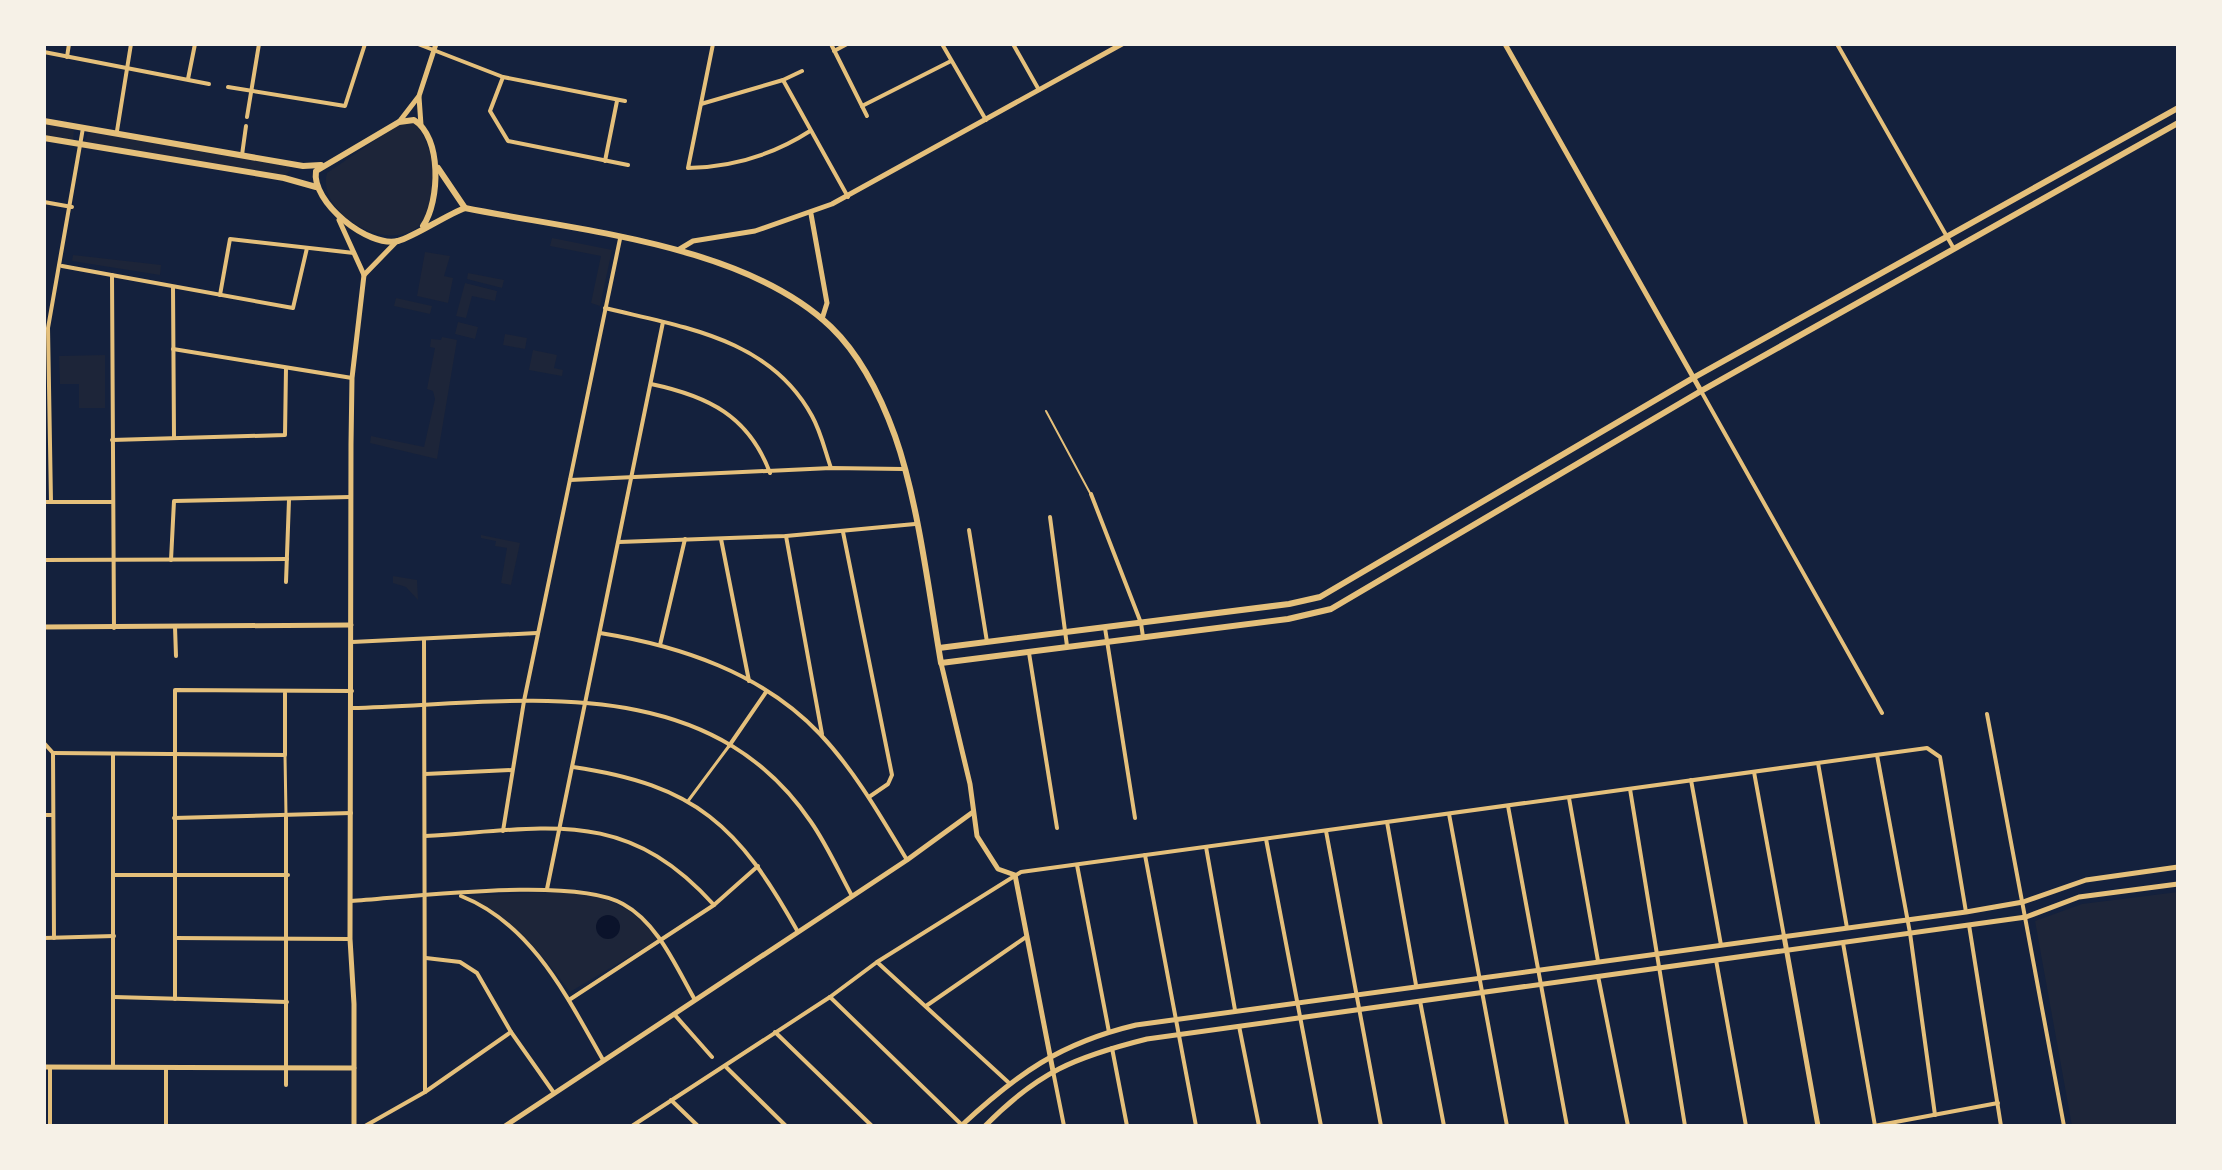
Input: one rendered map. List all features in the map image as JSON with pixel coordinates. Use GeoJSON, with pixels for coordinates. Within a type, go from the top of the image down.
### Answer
{"type":"FeatureCollection","features":[{"type":"Feature","properties":{"kind":"main road"},"geometry":{"type":"LineString","coordinates":[[939,648],[1310,600],[1355,578],[1693,378],[2178,108]]}},
{"type":"Feature","properties":{"kind":"main road"},"geometry":{"type":"LineString","coordinates":[[325,164],[315,175],[317,188],[339,220],[379,239],[398,241],[423,226],[465,208],[678,250],[754,277],[791,297],[822,319],[843,341],[874,387],[896,437],[941,663],[1317,614],[1701,391],[2177,124],[2170,112]]}},
{"type":"Feature","properties":{"kind":"main road"},"geometry":{"type":"LineString","coordinates":[[44,121],[117,131],[311,167],[325,164],[399,122],[414,120],[421,125],[437,167],[465,208]]}},
{"type":"Feature","properties":{"kind":"main road"},"geometry":{"type":"LineString","coordinates":[[44,138],[284,178],[317,188]]}},
{"type":"Feature","properties":{"kind":"main road"},"geometry":{"type":"LineString","coordinates":[[284,178],[293,172],[287,163]]}},
{"type":"Feature","properties":{"kind":"main road"},"geometry":{"type":"LineString","coordinates":[[423,226],[434,205],[437,167]]}},
{"type":"Feature","properties":{"kind":"main road"},"geometry":{"type":"LineString","coordinates":[[2026,192],[2034,204]]}},
{"type":"Feature","properties":{"kind":"main road"},"geometry":{"type":"LineString","coordinates":[[1754,345],[1761,357]]}},
{"type":"Feature","properties":{"kind":"main road"},"geometry":{"type":"LineString","coordinates":[[1660,398],[1668,411]]}},
{"type":"Feature","properties":{"kind":"main road"},"geometry":{"type":"LineString","coordinates":[[1568,452],[1576,464]]}},
{"type":"Feature","properties":{"kind":"main road"},"geometry":{"type":"LineString","coordinates":[[1471,509],[1479,521]]}},
{"type":"Feature","properties":{"kind":"main road"},"geometry":{"type":"LineString","coordinates":[[1355,578],[1362,590]]}},
{"type":"Feature","properties":{"kind":"main road"},"geometry":{"type":"LineString","coordinates":[[1226,612],[1229,627]]}},
{"type":"Feature","properties":{"kind":"main road"},"geometry":{"type":"LineString","coordinates":[[1194,616],[1196,631]]}},
{"type":"Feature","properties":{"kind":"main road"},"geometry":{"type":"LineString","coordinates":[[1168,619],[1173,634]]}},
{"type":"Feature","properties":{"kind":"street"},"geometry":{"type":"LineString","coordinates":[[67,57],[69,44]]}},
{"type":"Feature","properties":{"kind":"street"},"geometry":{"type":"LineString","coordinates":[[117,131],[131,44]]}},
{"type":"Feature","properties":{"kind":"street"},"geometry":{"type":"LineString","coordinates":[[188,79],[195,44]]}},
{"type":"Feature","properties":{"kind":"street"},"geometry":{"type":"LineString","coordinates":[[247,117],[259,44]]}},
{"type":"Feature","properties":{"kind":"street"},"geometry":{"type":"LineString","coordinates":[[228,87],[345,106],[365,44]]}},
{"type":"Feature","properties":{"kind":"street"},"geometry":{"type":"LineString","coordinates":[[418,44],[434,47],[503,77],[625,101]]}},
{"type":"Feature","properties":{"kind":"street"},"geometry":{"type":"LineString","coordinates":[[713,44],[688,168],[720,166],[761,155],[810,131]]}},
{"type":"Feature","properties":{"kind":"street"},"geometry":{"type":"LineString","coordinates":[[831,44],[867,116]]}},
{"type":"Feature","properties":{"kind":"street"},"geometry":{"type":"LineString","coordinates":[[834,51],[847,44]]}},
{"type":"Feature","properties":{"kind":"street"},"geometry":{"type":"LineString","coordinates":[[942,44],[986,120]]}},
{"type":"Feature","properties":{"kind":"street"},"geometry":{"type":"LineString","coordinates":[[1013,44],[1039,90]]}},
{"type":"Feature","properties":{"kind":"street"},"geometry":{"type":"LineString","coordinates":[[1505,44],[1882,713]]}},
{"type":"Feature","properties":{"kind":"street"},"geometry":{"type":"LineString","coordinates":[[1837,44],[1954,249]]}},
{"type":"Feature","properties":{"kind":"street"},"geometry":{"type":"LineString","coordinates":[[678,250],[693,241],[755,231],[811,214],[848,197],[1118,45]]}},
{"type":"Feature","properties":{"kind":"street"},"geometry":{"type":"LineString","coordinates":[[399,122],[419,96],[434,47]]}},
{"type":"Feature","properties":{"kind":"street"},"geometry":{"type":"LineString","coordinates":[[44,52],[209,84]]}},
{"type":"Feature","properties":{"kind":"street"},"geometry":{"type":"LineString","coordinates":[[862,106],[951,61]]}},
{"type":"Feature","properties":{"kind":"street"},"geometry":{"type":"LineString","coordinates":[[701,104],[783,80],[802,71]]}},
{"type":"Feature","properties":{"kind":"street"},"geometry":{"type":"LineString","coordinates":[[503,77],[490,111],[508,141],[628,165]]}},
{"type":"Feature","properties":{"kind":"street"},"geometry":{"type":"LineString","coordinates":[[783,80],[848,197]]}},
{"type":"Feature","properties":{"kind":"street"},"geometry":{"type":"LineString","coordinates":[[419,96],[421,125]]}},
{"type":"Feature","properties":{"kind":"street"},"geometry":{"type":"LineString","coordinates":[[605,161],[617,101]]}},
{"type":"Feature","properties":{"kind":"street"},"geometry":{"type":"LineString","coordinates":[[242,155],[246,126]]}},
{"type":"Feature","properties":{"kind":"street"},"geometry":{"type":"LineString","coordinates":[[51,502],[46,328],[72,207],[83,128]]}},
{"type":"Feature","properties":{"kind":"street"},"geometry":{"type":"LineString","coordinates":[[44,202],[72,207]]}},
{"type":"Feature","properties":{"kind":"street"},"geometry":{"type":"LineString","coordinates":[[811,214],[827,303],[822,319]]}},
{"type":"Feature","properties":{"kind":"street"},"geometry":{"type":"LineString","coordinates":[[339,220],[364,275],[352,378],[350,497],[350,939],[354,1126]]}},
{"type":"Feature","properties":{"kind":"street"},"geometry":{"type":"LineString","coordinates":[[220,295],[230,239],[355,253]]}},
{"type":"Feature","properties":{"kind":"street"},"geometry":{"type":"LineString","coordinates":[[503,831],[524,701],[620,239]]}},
{"type":"Feature","properties":{"kind":"street"},"geometry":{"type":"LineString","coordinates":[[364,275],[398,241]]}},
{"type":"Feature","properties":{"kind":"street"},"geometry":{"type":"LineString","coordinates":[[61,266],[293,308],[307,248]]}},
{"type":"Feature","properties":{"kind":"street"},"geometry":{"type":"LineString","coordinates":[[112,275],[114,628]]}},
{"type":"Feature","properties":{"kind":"street"},"geometry":{"type":"LineString","coordinates":[[173,287],[174,438]]}},
{"type":"Feature","properties":{"kind":"street"},"geometry":{"type":"LineString","coordinates":[[605,308],[731,341],[773,369],[812,414],[831,468]]}},
{"type":"Feature","properties":{"kind":"street"},"geometry":{"type":"LineString","coordinates":[[547,889],[663,322]]}},
{"type":"Feature","properties":{"kind":"street"},"geometry":{"type":"LineString","coordinates":[[173,349],[352,378]]}},
{"type":"Feature","properties":{"kind":"street"},"geometry":{"type":"LineString","coordinates":[[112,440],[285,435],[286,368]]}},
{"type":"Feature","properties":{"kind":"street"},"geometry":{"type":"LineString","coordinates":[[651,384],[699,396],[730,413],[760,448],[770,473]]}},
{"type":"Feature","properties":{"kind":"street"},"geometry":{"type":"LineString","coordinates":[[570,480],[831,468],[903,469]]}},
{"type":"Feature","properties":{"kind":"street"},"geometry":{"type":"LineString","coordinates":[[1091,494],[1141,623],[1143,637]]}},
{"type":"Feature","properties":{"kind":"street"},"geometry":{"type":"LineString","coordinates":[[171,560],[174,501],[350,497]]}},
{"type":"Feature","properties":{"kind":"street"},"geometry":{"type":"LineString","coordinates":[[286,582],[289,500]]}},
{"type":"Feature","properties":{"kind":"street"},"geometry":{"type":"LineString","coordinates":[[44,502],[113,502]]}},
{"type":"Feature","properties":{"kind":"street"},"geometry":{"type":"LineString","coordinates":[[1050,517],[1067,646]]}},
{"type":"Feature","properties":{"kind":"street"},"geometry":{"type":"LineString","coordinates":[[619,542],[786,536],[915,524]]}},
{"type":"Feature","properties":{"kind":"street"},"geometry":{"type":"LineString","coordinates":[[969,530],[987,642]]}},
{"type":"Feature","properties":{"kind":"street"},"geometry":{"type":"LineString","coordinates":[[843,532],[892,775],[888,784],[869,797]]}},
{"type":"Feature","properties":{"kind":"street"},"geometry":{"type":"LineString","coordinates":[[786,536],[822,736]]}},
{"type":"Feature","properties":{"kind":"street"},"geometry":{"type":"LineString","coordinates":[[721,538],[749,681]]}},
{"type":"Feature","properties":{"kind":"street"},"geometry":{"type":"LineString","coordinates":[[660,645],[685,539]]}},
{"type":"Feature","properties":{"kind":"street"},"geometry":{"type":"LineString","coordinates":[[44,560],[287,559]]}},
{"type":"Feature","properties":{"kind":"street"},"geometry":{"type":"LineString","coordinates":[[44,627],[351,625]]}},
{"type":"Feature","properties":{"kind":"street"},"geometry":{"type":"LineString","coordinates":[[175,627],[176,656]]}},
{"type":"Feature","properties":{"kind":"street"},"geometry":{"type":"LineString","coordinates":[[1105,628],[1135,818]]}},
{"type":"Feature","properties":{"kind":"street"},"geometry":{"type":"LineString","coordinates":[[352,642],[538,632]]}},
{"type":"Feature","properties":{"kind":"street"},"geometry":{"type":"LineString","coordinates":[[600,633],[689,653],[766,691],[822,736],[869,797],[907,860]]}},
{"type":"Feature","properties":{"kind":"street"},"geometry":{"type":"LineString","coordinates":[[424,640],[425,1092]]}},
{"type":"Feature","properties":{"kind":"street"},"geometry":{"type":"LineString","coordinates":[[1028,650],[1057,828]]}},
{"type":"Feature","properties":{"kind":"street"},"geometry":{"type":"LineString","coordinates":[[941,663],[977,836],[987,857],[998,869],[1015,875]]}},
{"type":"Feature","properties":{"kind":"street"},"geometry":{"type":"LineString","coordinates":[[175,999],[175,690],[352,691]]}},
{"type":"Feature","properties":{"kind":"street"},"geometry":{"type":"LineString","coordinates":[[688,801],[766,691]]}},
{"type":"Feature","properties":{"kind":"street"},"geometry":{"type":"LineString","coordinates":[[285,693],[289,939],[286,1085]]}},
{"type":"Feature","properties":{"kind":"street"},"geometry":{"type":"LineString","coordinates":[[352,708],[586,701],[652,712],[697,729],[729,746],[775,781],[811,822],[852,896]]}},
{"type":"Feature","properties":{"kind":"street"},"geometry":{"type":"LineString","coordinates":[[1987,714],[2064,1126]]}},
{"type":"Feature","properties":{"kind":"street"},"geometry":{"type":"LineString","coordinates":[[44,743],[53,753],[54,938]]}},
{"type":"Feature","properties":{"kind":"street"},"geometry":{"type":"LineString","coordinates":[[632,1126],[830,997],[877,962],[1015,875],[1077,864],[1927,748],[1940,757],[1966,912]]}},
{"type":"Feature","properties":{"kind":"street"},"geometry":{"type":"LineString","coordinates":[[53,753],[285,755]]}},
{"type":"Feature","properties":{"kind":"street"},"geometry":{"type":"LineString","coordinates":[[113,754],[113,1067]]}},
{"type":"Feature","properties":{"kind":"street"},"geometry":{"type":"LineString","coordinates":[[1877,755],[1910,933],[1935,1115]]}},
{"type":"Feature","properties":{"kind":"street"},"geometry":{"type":"LineString","coordinates":[[1818,763],[1847,928]]}},
{"type":"Feature","properties":{"kind":"street"},"geometry":{"type":"LineString","coordinates":[[573,767],[633,777],[688,801],[721,825],[758,866],[798,932]]}},
{"type":"Feature","properties":{"kind":"street"},"geometry":{"type":"LineString","coordinates":[[425,774],[512,770]]}},
{"type":"Feature","properties":{"kind":"street"},"geometry":{"type":"LineString","coordinates":[[1754,772],[1818,1126]]}},
{"type":"Feature","properties":{"kind":"street"},"geometry":{"type":"LineString","coordinates":[[1691,780],[1721,945]]}},
{"type":"Feature","properties":{"kind":"street"},"geometry":{"type":"LineString","coordinates":[[1630,789],[1685,1126]]}},
{"type":"Feature","properties":{"kind":"street"},"geometry":{"type":"LineString","coordinates":[[1569,797],[1598,961]]}},
{"type":"Feature","properties":{"kind":"street"},"geometry":{"type":"LineString","coordinates":[[1508,805],[1567,1126]]}},
{"type":"Feature","properties":{"kind":"street"},"geometry":{"type":"LineString","coordinates":[[505,1126],[907,860],[973,812]]}},
{"type":"Feature","properties":{"kind":"street"},"geometry":{"type":"LineString","coordinates":[[174,818],[351,813]]}},
{"type":"Feature","properties":{"kind":"street"},"geometry":{"type":"LineString","coordinates":[[1449,814],[1507,1126]]}},
{"type":"Feature","properties":{"kind":"street"},"geometry":{"type":"LineString","coordinates":[[44,815],[53,815]]}},
{"type":"Feature","properties":{"kind":"street"},"geometry":{"type":"LineString","coordinates":[[1387,822],[1416,985]]}},
{"type":"Feature","properties":{"kind":"street"},"geometry":{"type":"LineString","coordinates":[[425,836],[560,828],[609,834],[654,852],[690,879],[714,905]]}},
{"type":"Feature","properties":{"kind":"street"},"geometry":{"type":"LineString","coordinates":[[1326,831],[1381,1126]]}},
{"type":"Feature","properties":{"kind":"street"},"geometry":{"type":"LineString","coordinates":[[1266,839],[1321,1126]]}},
{"type":"Feature","properties":{"kind":"street"},"geometry":{"type":"LineString","coordinates":[[1206,847],[1235,1010]]}},
{"type":"Feature","properties":{"kind":"street"},"geometry":{"type":"LineString","coordinates":[[1145,855],[1196,1126]]}},
{"type":"Feature","properties":{"kind":"street"},"geometry":{"type":"LineString","coordinates":[[1077,864],[1109,1032]]}},
{"type":"Feature","properties":{"kind":"street"},"geometry":{"type":"LineString","coordinates":[[569,1000],[714,905],[758,866]]}},
{"type":"Feature","properties":{"kind":"street"},"geometry":{"type":"LineString","coordinates":[[830,997],[962,1126],[1008,1082],[1049,1055],[1109,1032],[1175,1018],[1966,912],[2023,902],[2076,882],[2178,867]]}},
{"type":"Feature","properties":{"kind":"street"},"geometry":{"type":"LineString","coordinates":[[113,875],[288,875]]}},
{"type":"Feature","properties":{"kind":"street"},"geometry":{"type":"LineString","coordinates":[[1015,875],[1064,1126]]}},
{"type":"Feature","properties":{"kind":"street"},"geometry":{"type":"LineString","coordinates":[[2076,882],[2079,897]]}},
{"type":"Feature","properties":{"kind":"street"},"geometry":{"type":"LineString","coordinates":[[985,1126],[1026,1087],[1053,1071],[1112,1048],[1239,1026],[2026,917],[2079,897],[2178,884]]}},
{"type":"Feature","properties":{"kind":"street"},"geometry":{"type":"LineString","coordinates":[[351,901],[547,889],[596,894],[623,904],[660,940],[695,1000]]}},
{"type":"Feature","properties":{"kind":"street"},"geometry":{"type":"LineString","coordinates":[[459,895],[485,905],[519,933],[569,1000],[603,1060]]}},
{"type":"Feature","properties":{"kind":"street"},"geometry":{"type":"LineString","coordinates":[[1969,925],[2001,1126]]}},
{"type":"Feature","properties":{"kind":"street"},"geometry":{"type":"LineString","coordinates":[[44,938],[114,936]]}},
{"type":"Feature","properties":{"kind":"street"},"geometry":{"type":"LineString","coordinates":[[926,1006],[1028,936]]}},
{"type":"Feature","properties":{"kind":"street"},"geometry":{"type":"LineString","coordinates":[[175,938],[350,939]]}},
{"type":"Feature","properties":{"kind":"street"},"geometry":{"type":"LineString","coordinates":[[1843,942],[1874,1126],[1998,1103]]}},
{"type":"Feature","properties":{"kind":"street"},"geometry":{"type":"LineString","coordinates":[[426,958],[447,959],[470,966],[486,985],[511,1032],[554,1093]]}},
{"type":"Feature","properties":{"kind":"street"},"geometry":{"type":"LineString","coordinates":[[1716,960],[1746,1126]]}},
{"type":"Feature","properties":{"kind":"street"},"geometry":{"type":"LineString","coordinates":[[877,962],[1008,1082]]}},
{"type":"Feature","properties":{"kind":"street"},"geometry":{"type":"LineString","coordinates":[[1598,976],[1628,1126]]}},
{"type":"Feature","properties":{"kind":"street"},"geometry":{"type":"LineString","coordinates":[[114,997],[287,1002]]}},
{"type":"Feature","properties":{"kind":"street"},"geometry":{"type":"LineString","coordinates":[[1420,1001],[1444,1126]]}},
{"type":"Feature","properties":{"kind":"street"},"geometry":{"type":"LineString","coordinates":[[674,1014],[712,1057]]}},
{"type":"Feature","properties":{"kind":"street"},"geometry":{"type":"LineString","coordinates":[[1239,1026],[1259,1126]]}},
{"type":"Feature","properties":{"kind":"street"},"geometry":{"type":"LineString","coordinates":[[365,1126],[425,1092],[511,1032]]}},
{"type":"Feature","properties":{"kind":"street"},"geometry":{"type":"LineString","coordinates":[[775,1032],[872,1126]]}},
{"type":"Feature","properties":{"kind":"street"},"geometry":{"type":"LineString","coordinates":[[1112,1048],[1127,1126]]}},
{"type":"Feature","properties":{"kind":"street"},"geometry":{"type":"LineString","coordinates":[[724,1065],[786,1126]]}},
{"type":"Feature","properties":{"kind":"street"},"geometry":{"type":"LineString","coordinates":[[50,1126],[47,1067],[354,1068]]}},
{"type":"Feature","properties":{"kind":"street"},"geometry":{"type":"LineString","coordinates":[[166,1067],[166,1126]]}},
{"type":"Feature","properties":{"kind":"street"},"geometry":{"type":"LineString","coordinates":[[671,1100],[698,1126]]}},
{"type":"Feature","properties":{"kind":"lane"},"geometry":{"type":"LineString","coordinates":[[1046,411],[1091,494]]}},
{"type":"Feature","properties":{"kind":"shaded area"},"geometry":{"type":"Polygon","coordinates":[[[415,122],[420,126],[433,167],[432,203],[420,225],[402,235],[380,234],[358,226],[339,211],[328,193],[327,173],[399,124],[415,122]]]}},
{"type":"Feature","properties":{"kind":"shaded area"},"geometry":{"type":"Polygon","coordinates":[[[44,124],[74,130],[73,141],[44,135],[44,124]]]}},
{"type":"Feature","properties":{"kind":"shaded area"},"geometry":{"type":"Polygon","coordinates":[[[88,132],[287,165],[291,170],[284,176],[85,142],[88,132]]]}},
{"type":"Feature","properties":{"kind":"shaded area"},"geometry":{"type":"Polygon","coordinates":[[[552,238],[612,250],[600,306],[591,303],[601,256],[550,246],[552,238]]]}},
{"type":"Feature","properties":{"kind":"shaded area"},"geometry":{"type":"Polygon","coordinates":[[[425,252],[450,256],[444,276],[453,278],[448,303],[417,296],[425,252]]]}},
{"type":"Feature","properties":{"kind":"shaded area"},"geometry":{"type":"Polygon","coordinates":[[[73,255],[161,265],[160,275],[72,261],[73,255]]]}},
{"type":"Feature","properties":{"kind":"shaded area"},"geometry":{"type":"Polygon","coordinates":[[[468,273],[504,280],[502,288],[467,279],[468,273]]]}},
{"type":"Feature","properties":{"kind":"shaded area"},"geometry":{"type":"Polygon","coordinates":[[[465,283],[497,291],[495,301],[472,296],[466,318],[456,316],[465,283]]]}},
{"type":"Feature","properties":{"kind":"shaded area"},"geometry":{"type":"Polygon","coordinates":[[[396,298],[432,306],[430,314],[394,306],[396,298]]]}},
{"type":"Feature","properties":{"kind":"shaded area"},"geometry":{"type":"Polygon","coordinates":[[[458,322],[478,327],[475,339],[455,334],[458,322]]]}},
{"type":"Feature","properties":{"kind":"shaded area"},"geometry":{"type":"Polygon","coordinates":[[[505,334],[527,338],[525,349],[503,345],[505,334]]]}},
{"type":"Feature","properties":{"kind":"shaded area"},"geometry":{"type":"Polygon","coordinates":[[[442,337],[457,340],[437,459],[370,443],[371,436],[424,447],[435,399],[433,391],[427,389],[435,348],[430,347],[431,339],[441,340],[442,337]]]}},
{"type":"Feature","properties":{"kind":"shaded area"},"geometry":{"type":"Polygon","coordinates":[[[533,350],[557,355],[554,368],[563,370],[562,376],[529,370],[533,350]]]}},
{"type":"Feature","properties":{"kind":"shaded area"},"geometry":{"type":"Polygon","coordinates":[[[105,355],[105,408],[79,408],[79,384],[60,384],[59,356],[105,355]]]}},
{"type":"Feature","properties":{"kind":"shaded area"},"geometry":{"type":"Polygon","coordinates":[[[481,535],[520,543],[511,585],[501,583],[507,548],[495,546],[496,541],[481,538],[481,535]]]}},
{"type":"Feature","properties":{"kind":"shaded area"},"geometry":{"type":"Polygon","coordinates":[[[393,576],[417,580],[418,600],[406,587],[393,583],[393,576]]]}},
{"type":"Feature","properties":{"kind":"shaded area"},"geometry":{"type":"Polygon","coordinates":[[[577,891],[623,907],[659,939],[570,992],[536,949],[511,924],[465,896],[577,891]]]}},
{"type":"Feature","properties":{"kind":"shaded area"},"geometry":{"type":"Polygon","coordinates":[[[2178,892],[2178,1126],[2072,1126],[2035,921],[2082,904],[2178,892]]]}},
{"type":"Feature","properties":{"kind":"shaded area"},"geometry":{"type":"Polygon","coordinates":[[[603,915],[613,915],[620,922],[620,932],[613,939],[603,939],[596,932],[596,922],[603,915]]]}}]}
